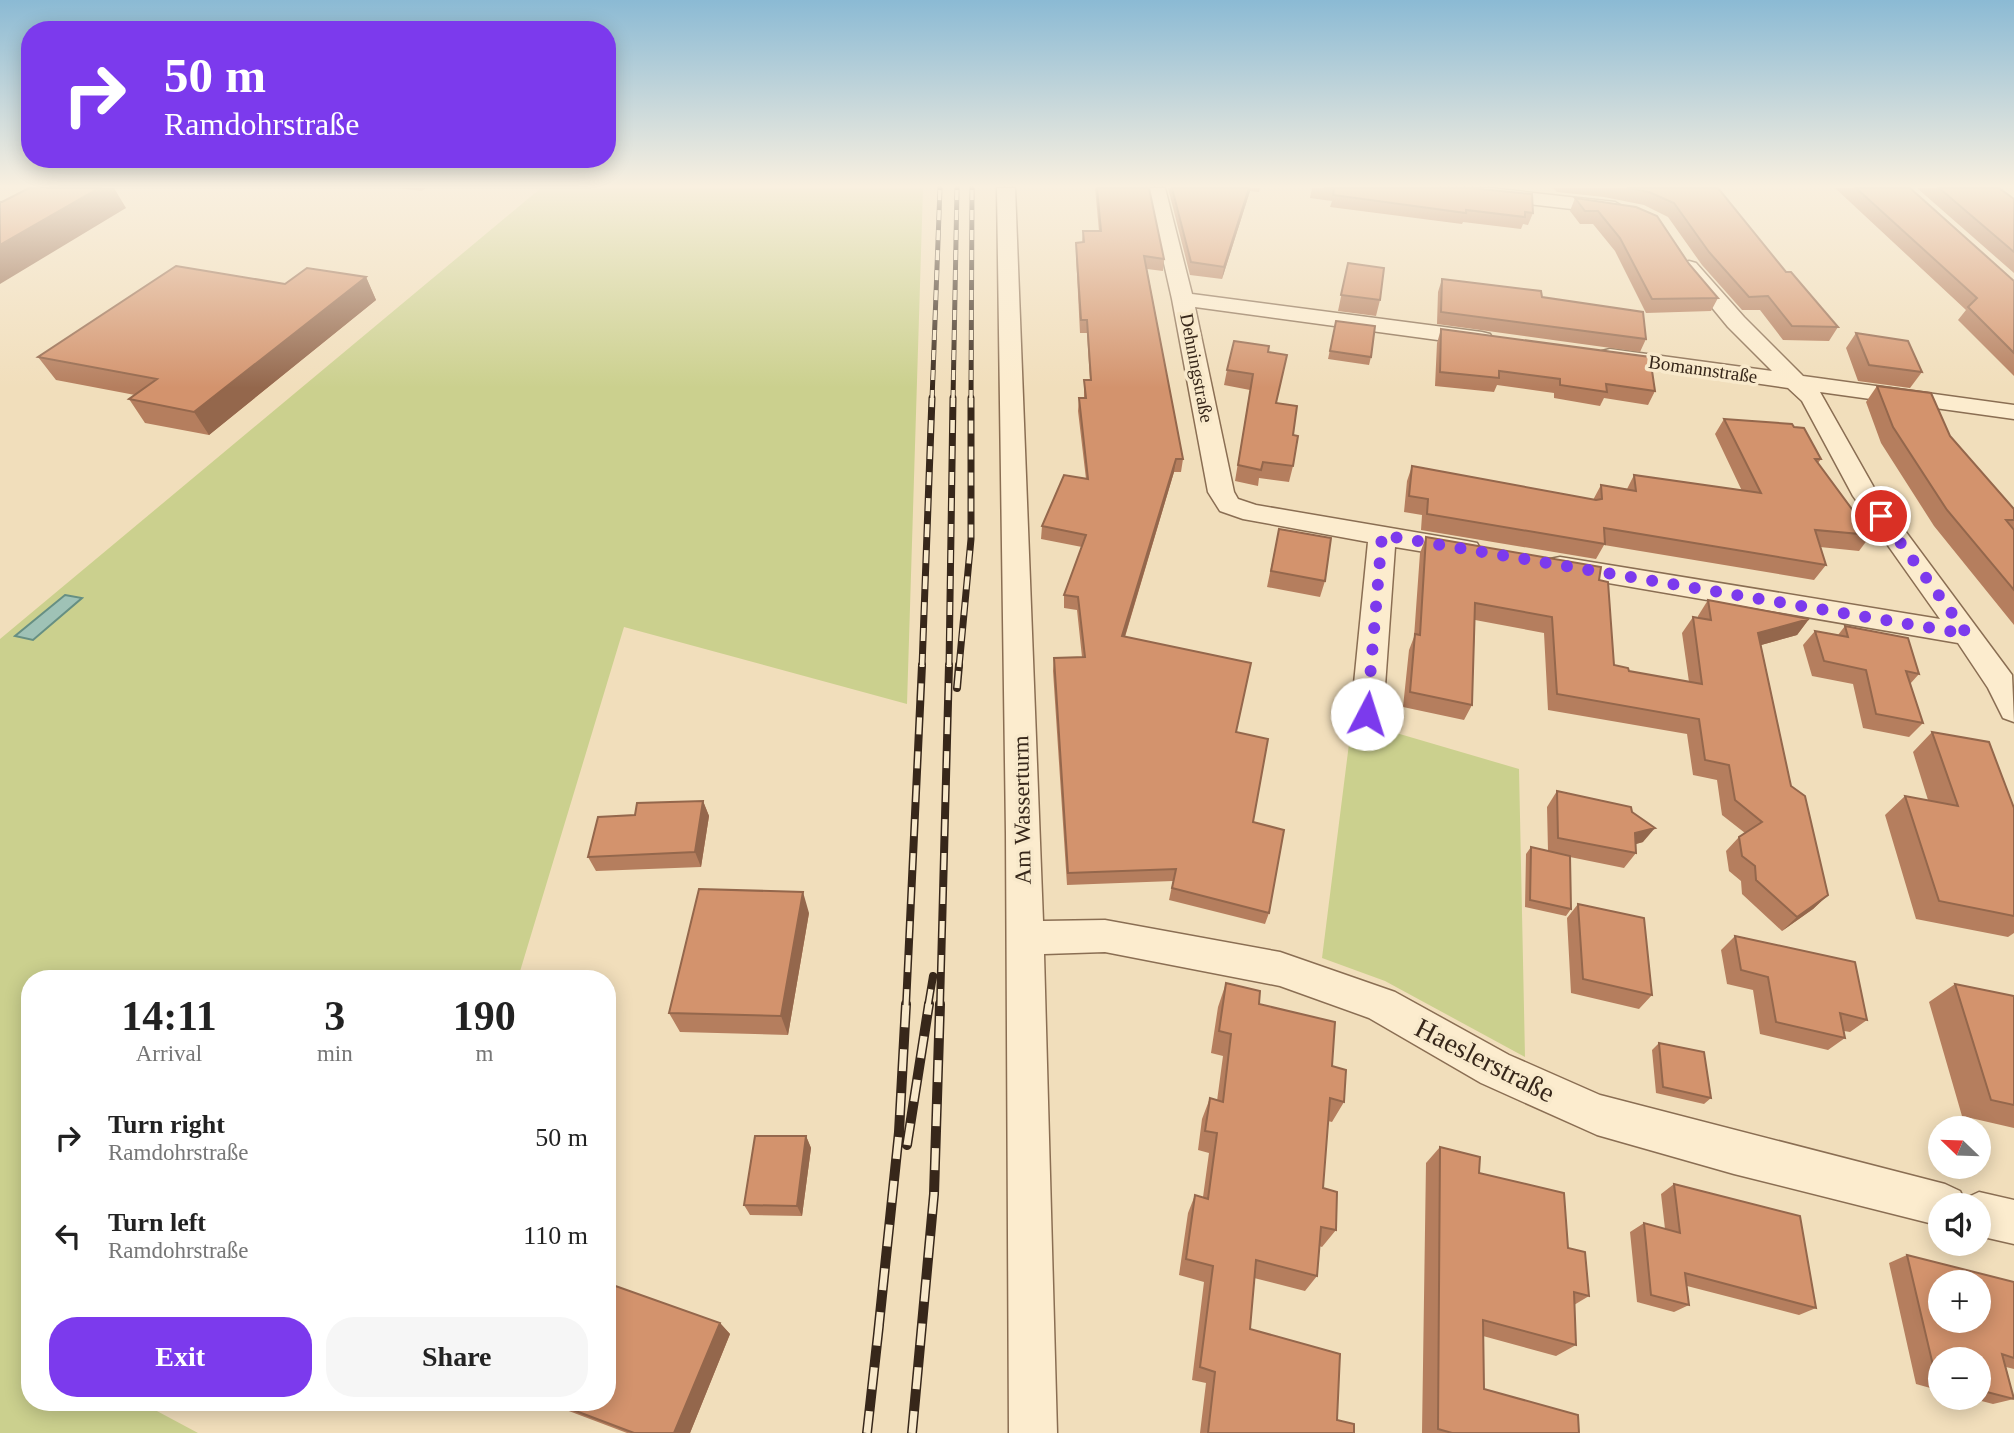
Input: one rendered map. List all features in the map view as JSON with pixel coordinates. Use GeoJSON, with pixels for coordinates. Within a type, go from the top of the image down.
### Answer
{"type":"FeatureCollection","features":[{"type":"Feature","properties":{"kind":"street","name":"Am Wasserturm"},"geometry":{"type":"LineString","coordinates":[[1008,255],[1034,1433]]}},
{"type":"Feature","properties":{"kind":"street","name":"Dehningstraße"},"geometry":{"type":"LineString","coordinates":[[1172,255],[1221,492],[1230,505],[1252,513],[1382,535]]}},
{"type":"Feature","properties":{"kind":"street"},"geometry":{"type":"LineString","coordinates":[[1681,255],[1736,322],[1812,398],[1867,496],[2001,683],[2014,710]]}},
{"type":"Feature","properties":{"kind":"street"},"geometry":{"type":"LineString","coordinates":[[1183,299],[1497,341]]}},
{"type":"Feature","properties":{"kind":"street","name":"Bomannstraße"},"geometry":{"type":"LineString","coordinates":[[1593,354],[2014,412]]}},
{"type":"Feature","properties":{"kind":"street"},"geometry":{"type":"LineString","coordinates":[[1367,714],[1382,535],[1489,553]]}},
{"type":"Feature","properties":{"kind":"street"},"geometry":{"type":"LineString","coordinates":[[1529,560],[1967,634]]}},
{"type":"Feature","properties":{"kind":"street","name":"Haeslerstraße"},"geometry":{"type":"LineString","coordinates":[[1024,938],[1105,936],[1216,954],[1280,969],[1381,1005],[1494,1069],[1597,1115],[1928,1202]]}},
{"type":"Feature","properties":{"kind":"street"},"geometry":{"type":"LineString","coordinates":[[1991,1217],[2014,1222]]}},
{"type":"Feature","properties":{"kind":"green space"},"geometry":{"type":"Polygon","coordinates":[[[461,255],[921,255],[907,704],[624,627],[520,970],[21,970],[21,1411],[157,1411],[198,1433],[0,1433],[0,639],[461,255]]]}},
{"type":"Feature","properties":{"kind":"green space"},"geometry":{"type":"Polygon","coordinates":[[[1352,720],[1519,769],[1525,1057],[1385,981],[1322,958],[1352,720]]]}},
{"type":"Feature","properties":{"kind":"water"},"geometry":{"type":"Polygon","coordinates":[[[65,595],[82,598],[33,640],[15,636],[65,595]]]}},
{"type":"Feature","properties":{"kind":"building"},"geometry":{"type":"Polygon","coordinates":[[[1077,255],[1163,255],[1164,259],[1144,256],[1183,459],[1176,459],[1122,636],[1251,663],[1236,732],[1268,739],[1253,822],[1284,830],[1269,913],[1172,888],[1176,869],[1068,873],[1054,658],[1085,657],[1078,597],[1064,595],[1086,535],[1042,526],[1064,475],[1088,479],[1079,398],[1086,398],[1084,380],[1091,380],[1087,320],[1081,320],[1077,255]]]}},
{"type":"Feature","properties":{"kind":"building"},"geometry":{"type":"Polygon","coordinates":[[[1189,255],[1228,255],[1224,267],[1191,262],[1189,255]]]}},
{"type":"Feature","properties":{"kind":"building"},"geometry":{"type":"Polygon","coordinates":[[[1629,255],[1683,255],[1718,298],[1652,299],[1629,255]]]}},
{"type":"Feature","properties":{"kind":"building"},"geometry":{"type":"Polygon","coordinates":[[[1712,255],[1772,255],[1786,272],[1791,272],[1838,327],[1792,326],[1768,296],[1749,297],[1712,255]]]}},
{"type":"Feature","properties":{"kind":"building"},"geometry":{"type":"Polygon","coordinates":[[[1930,255],[1985,255],[2014,281],[2014,353],[1968,307],[1977,298],[1930,255]]]}},
{"type":"Feature","properties":{"kind":"building"},"geometry":{"type":"Polygon","coordinates":[[[1348,263],[1384,268],[1380,300],[1341,295],[1348,263]]]}},
{"type":"Feature","properties":{"kind":"building"},"geometry":{"type":"Polygon","coordinates":[[[176,266],[285,284],[307,268],[366,277],[194,412],[129,399],[157,379],[38,357],[176,266]]]}},
{"type":"Feature","properties":{"kind":"building"},"geometry":{"type":"Polygon","coordinates":[[[1442,279],[1541,291],[1542,297],[1643,312],[1646,339],[1441,312],[1442,279]]]}},
{"type":"Feature","properties":{"kind":"building"},"geometry":{"type":"Polygon","coordinates":[[[1336,321],[1375,326],[1371,357],[1330,351],[1336,321]]]}},
{"type":"Feature","properties":{"kind":"building"},"geometry":{"type":"Polygon","coordinates":[[[1441,329],[1650,357],[1655,391],[1606,384],[1607,392],[1560,385],[1560,379],[1499,371],[1499,378],[1440,372],[1441,329]]]}},
{"type":"Feature","properties":{"kind":"building"},"geometry":{"type":"Polygon","coordinates":[[[1856,333],[1908,341],[1922,372],[1869,365],[1856,333]]]}},
{"type":"Feature","properties":{"kind":"building"},"geometry":{"type":"Polygon","coordinates":[[[1234,341],[1269,346],[1268,352],[1287,355],[1276,403],[1297,406],[1293,435],[1298,436],[1293,466],[1263,462],[1261,470],[1238,465],[1253,374],[1227,370],[1234,341]]]}},
{"type":"Feature","properties":{"kind":"building"},"geometry":{"type":"Polygon","coordinates":[[[1877,386],[1931,393],[1950,436],[2014,509],[2014,520],[2006,520],[2014,530],[2014,590],[1947,510],[1893,427],[1877,386]]]}},
{"type":"Feature","properties":{"kind":"building"},"geometry":{"type":"Polygon","coordinates":[[[1724,419],[1792,424],[1794,427],[1804,428],[1821,459],[1815,459],[1871,535],[1815,530],[1826,565],[1604,528],[1605,544],[1427,514],[1428,499],[1409,496],[1412,466],[1596,500],[1602,499],[1601,485],[1636,491],[1634,475],[1761,493],[1724,419]]]}},
{"type":"Feature","properties":{"kind":"building"},"geometry":{"type":"Polygon","coordinates":[[[1279,529],[1331,538],[1325,581],[1271,571],[1279,529]]]}},
{"type":"Feature","properties":{"kind":"building"},"geometry":{"type":"Polygon","coordinates":[[[1426,537],[1601,567],[1599,580],[1608,582],[1614,665],[1628,668],[1629,671],[1702,684],[1693,617],[1711,620],[1708,600],[1809,619],[1758,633],[1791,786],[1805,796],[1828,895],[1797,917],[1756,880],[1755,866],[1742,856],[1739,837],[1762,822],[1735,800],[1729,765],[1705,760],[1699,719],[1557,694],[1552,617],[1475,603],[1472,705],[1410,692],[1415,634],[1420,635],[1426,537]]]}},
{"type":"Feature","properties":{"kind":"building"},"geometry":{"type":"Polygon","coordinates":[[[1845,626],[1908,638],[1919,674],[1906,671],[1923,723],[1876,714],[1866,670],[1824,661],[1815,631],[1848,637],[1845,626]]]}},
{"type":"Feature","properties":{"kind":"building"},"geometry":{"type":"Polygon","coordinates":[[[1932,732],[1989,742],[2014,808],[2014,916],[1939,901],[1905,796],[1958,806],[1932,732]]]}},
{"type":"Feature","properties":{"kind":"building"},"geometry":{"type":"Polygon","coordinates":[[[1557,791],[1631,807],[1632,812],[1655,828],[1635,833],[1636,853],[1558,838],[1557,791]]]}},
{"type":"Feature","properties":{"kind":"building"},"geometry":{"type":"Polygon","coordinates":[[[703,801],[695,852],[588,857],[598,817],[635,815],[637,803],[703,801]]]}},
{"type":"Feature","properties":{"kind":"building"},"geometry":{"type":"Polygon","coordinates":[[[1531,847],[1570,856],[1571,909],[1530,900],[1531,847]]]}},
{"type":"Feature","properties":{"kind":"building"},"geometry":{"type":"Polygon","coordinates":[[[699,889],[803,892],[781,1016],[669,1013],[699,889]]]}},
{"type":"Feature","properties":{"kind":"building"},"geometry":{"type":"Polygon","coordinates":[[[1578,904],[1644,918],[1652,995],[1583,979],[1578,904]]]}},
{"type":"Feature","properties":{"kind":"building"},"geometry":{"type":"Polygon","coordinates":[[[1735,936],[1855,962],[1867,1020],[1840,1013],[1845,1038],[1776,1022],[1768,977],[1741,970],[1735,936]]]}},
{"type":"Feature","properties":{"kind":"building"},"geometry":{"type":"Polygon","coordinates":[[[1226,983],[1260,991],[1259,1004],[1335,1022],[1332,1066],[1346,1070],[1344,1102],[1330,1098],[1323,1188],[1337,1192],[1336,1230],[1321,1227],[1317,1276],[1256,1260],[1250,1329],[1340,1354],[1337,1420],[1354,1424],[1354,1433],[1208,1433],[1215,1372],[1200,1367],[1213,1266],[1186,1259],[1195,1195],[1208,1199],[1217,1133],[1205,1131],[1210,1098],[1223,1102],[1231,1034],[1219,1031],[1226,983]]]}},
{"type":"Feature","properties":{"kind":"building"},"geometry":{"type":"Polygon","coordinates":[[[1955,984],[2014,996],[2014,1105],[1991,1100],[1955,984]]]}},
{"type":"Feature","properties":{"kind":"building"},"geometry":{"type":"Polygon","coordinates":[[[1659,1043],[1704,1052],[1711,1098],[1663,1087],[1659,1043]]]}},
{"type":"Feature","properties":{"kind":"building"},"geometry":{"type":"Polygon","coordinates":[[[755,1136],[806,1136],[797,1206],[744,1205],[755,1136]]]}},
{"type":"Feature","properties":{"kind":"building"},"geometry":{"type":"Polygon","coordinates":[[[1440,1147],[1480,1157],[1479,1173],[1564,1193],[1568,1248],[1585,1252],[1589,1296],[1574,1292],[1576,1345],[1483,1320],[1484,1389],[1578,1415],[1579,1433],[1452,1433],[1438,1429],[1440,1147]]]}},
{"type":"Feature","properties":{"kind":"building"},"geometry":{"type":"Polygon","coordinates":[[[1674,1184],[1800,1216],[1816,1308],[1685,1273],[1689,1305],[1651,1295],[1644,1223],[1680,1233],[1674,1184]]]}},
{"type":"Feature","properties":{"kind":"building"},"geometry":{"type":"Polygon","coordinates":[[[1907,1255],[1966,1270],[1928,1270],[1928,1333],[1991,1333],[1991,1276],[2014,1282],[2014,1358],[2002,1354],[2014,1399],[1991,1393],[1991,1347],[1929,1347],[1907,1255]]]}},
{"type":"Feature","properties":{"kind":"building"},"geometry":{"type":"Polygon","coordinates":[[[616,1286],[720,1323],[674,1433],[634,1433],[576,1411],[616,1411],[616,1286]]]}},
{"type":"Feature","properties":{"kind":"railway"},"geometry":{"type":"LineString","coordinates":[[932,400],[937,255]]}},
{"type":"Feature","properties":{"kind":"railway"},"geometry":{"type":"LineString","coordinates":[[953,400],[956,255]]}},
{"type":"Feature","properties":{"kind":"railway"},"geometry":{"type":"LineString","coordinates":[[971,400],[972,255]]}},
{"type":"Feature","properties":{"kind":"railway"},"geometry":{"type":"LineString","coordinates":[[922,667],[932,398]]}},
{"type":"Feature","properties":{"kind":"railway"},"geometry":{"type":"LineString","coordinates":[[949,667],[953,398]]}},
{"type":"Feature","properties":{"kind":"railway"},"geometry":{"type":"LineString","coordinates":[[959,667],[971,539],[971,400]]}},
{"type":"Feature","properties":{"kind":"railway"},"geometry":{"type":"LineString","coordinates":[[906,1006],[922,665]]}},
{"type":"Feature","properties":{"kind":"railway"},"geometry":{"type":"LineString","coordinates":[[940,1006],[949,665]]}},
{"type":"Feature","properties":{"kind":"railway"},"geometry":{"type":"LineString","coordinates":[[957,688],[959,665]]}},
{"type":"Feature","properties":{"kind":"railway"},"geometry":{"type":"LineString","coordinates":[[928,1006],[933,976]]}},
{"type":"Feature","properties":{"kind":"railway"},"geometry":{"type":"LineString","coordinates":[[878,1334],[899,1132],[906,1004]]}},
{"type":"Feature","properties":{"kind":"railway"},"geometry":{"type":"LineString","coordinates":[[907,1145],[929,1004]]}},
{"type":"Feature","properties":{"kind":"railway"},"geometry":{"type":"LineString","coordinates":[[912,1433],[934,1194],[940,1004]]}},
{"type":"Feature","properties":{"kind":"railway"},"geometry":{"type":"LineString","coordinates":[[878,1334],[879,1325]]}},
{"type":"Feature","properties":{"kind":"railway"},"geometry":{"type":"LineString","coordinates":[[867,1433],[878,1334]]}},
{"type":"Feature","properties":{"kind":"route"},"geometry":{"type":"LineString","coordinates":[[1367,714],[1382,535],[1967,634],[1881,516]]}}]}
